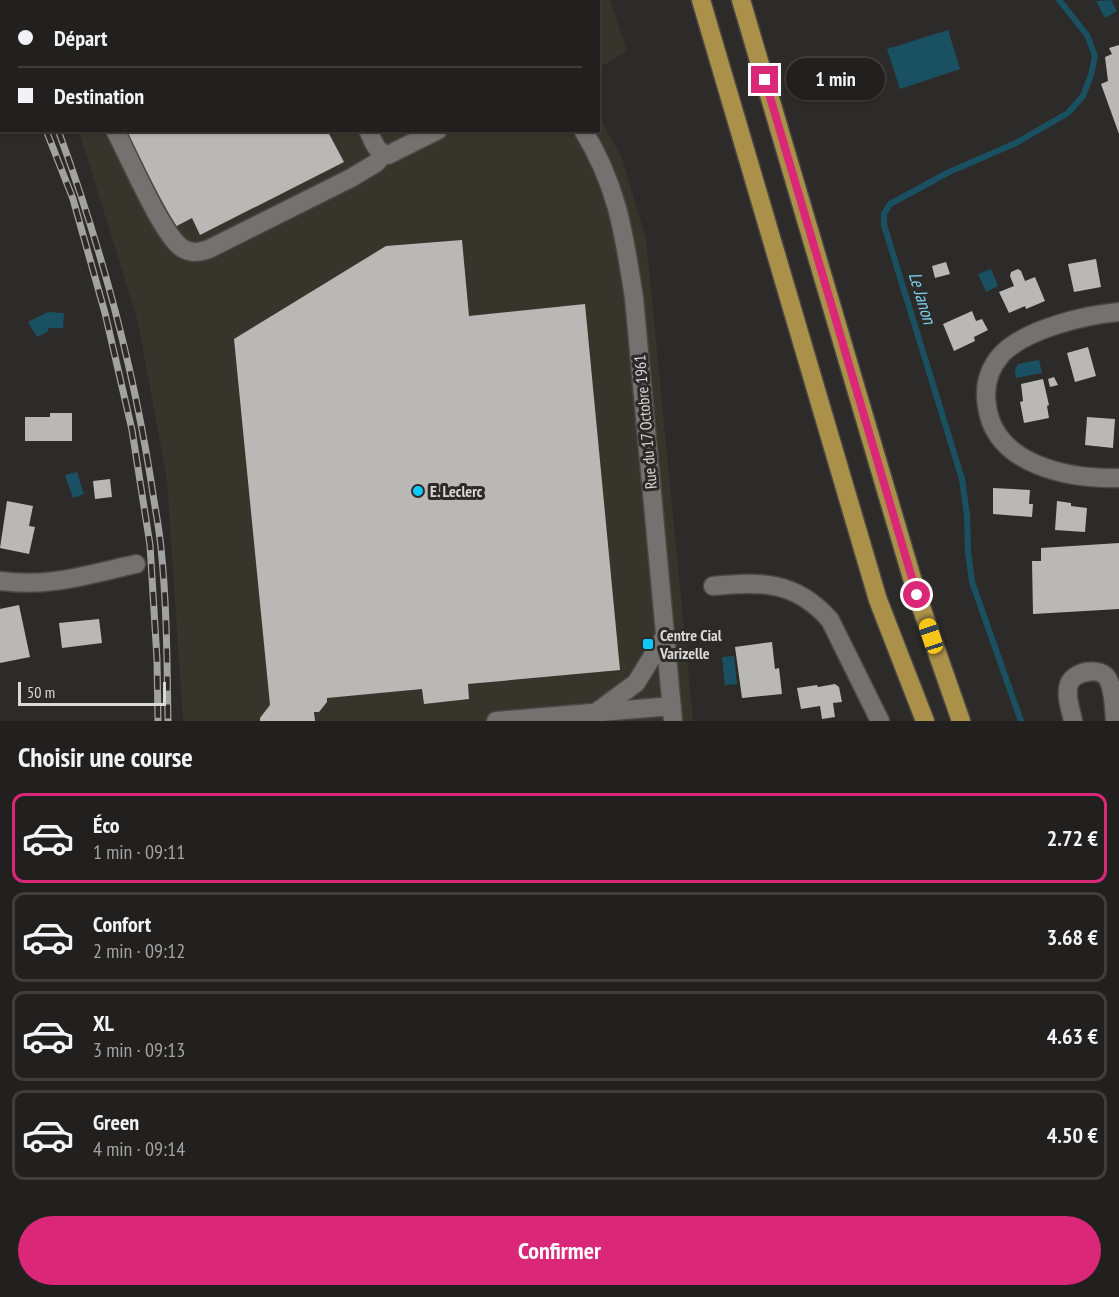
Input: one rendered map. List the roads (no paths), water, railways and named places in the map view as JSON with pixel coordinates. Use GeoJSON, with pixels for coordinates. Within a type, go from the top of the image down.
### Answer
{"type":"FeatureCollection","features":[{"type":"Feature","properties":{"kind":"highway"},"geometry":{"type":"LineString","coordinates":[[701,0],[878,600],[925,721]]}},
{"type":"Feature","properties":{"kind":"highway"},"geometry":{"type":"LineString","coordinates":[[741,0],[917,595],[961,721]]}},
{"type":"Feature","properties":{"kind":"street"},"geometry":{"type":"LineString","coordinates":[[116,132],[167,232],[180,247],[192,252],[209,249],[351,178],[376,163],[384,154]]}},
{"type":"Feature","properties":{"kind":"street"},"geometry":{"type":"LineString","coordinates":[[369,132],[378,150],[384,154],[392,154],[434,132]]}},
{"type":"Feature","properties":{"kind":"street","name":"Rue du 17 Octobre 1961"},"geometry":{"type":"LineString","coordinates":[[585,132],[597,152],[614,192],[624,233],[634,298],[672,714]]}},
{"type":"Feature","properties":{"kind":"street"},"geometry":{"type":"LineString","coordinates":[[1119,312],[1060,323],[1022,340],[1002,354],[992,368],[986,384],[988,414],[996,433],[1026,460],[1049,470],[1076,476],[1119,478]]}},
{"type":"Feature","properties":{"kind":"street"},"geometry":{"type":"LineString","coordinates":[[0,581],[36,584],[82,578],[135,564]]}},
{"type":"Feature","properties":{"kind":"street"},"geometry":{"type":"LineString","coordinates":[[713,586],[746,582],[777,585],[793,591],[820,608],[830,620],[880,721]]}},
{"type":"Feature","properties":{"kind":"street"},"geometry":{"type":"LineString","coordinates":[[597,712],[636,683],[665,636]]}},
{"type":"Feature","properties":{"kind":"street"},"geometry":{"type":"LineString","coordinates":[[1073,721],[1068,698],[1071,680],[1076,675],[1097,672],[1104,674],[1109,681],[1115,721]]}},
{"type":"Feature","properties":{"kind":"street"},"geometry":{"type":"LineString","coordinates":[[496,721],[597,712],[672,714]]}},
{"type":"Feature","properties":{"kind":"water"},"geometry":{"type":"Polygon","coordinates":[[[1111,0],[1117,11],[1105,18],[1096,1],[1111,0]]]}},
{"type":"Feature","properties":{"kind":"water"},"geometry":{"type":"Polygon","coordinates":[[[948,30],[960,69],[900,89],[887,49],[948,30]]]}},
{"type":"Feature","properties":{"kind":"water"},"geometry":{"type":"Polygon","coordinates":[[[991,269],[998,286],[986,292],[978,274],[991,269]]]}},
{"type":"Feature","properties":{"kind":"water"},"geometry":{"type":"Polygon","coordinates":[[[48,312],[64,313],[63,328],[49,328],[47,332],[37,337],[28,322],[48,312]]]}},
{"type":"Feature","properties":{"kind":"water"},"geometry":{"type":"Polygon","coordinates":[[[1039,360],[1042,373],[1016,378],[1015,370],[1018,364],[1039,360]]]}},
{"type":"Feature","properties":{"kind":"water"},"geometry":{"type":"Polygon","coordinates":[[[77,472],[84,494],[73,498],[65,475],[77,472]]]}},
{"type":"Feature","properties":{"kind":"water"},"geometry":{"type":"Polygon","coordinates":[[[734,656],[737,684],[725,685],[722,657],[734,656]]]}},
{"type":"Feature","properties":{"kind":"waterway","name":"Le Janon"},"geometry":{"type":"LineString","coordinates":[[1021,721],[972,582],[962,479],[884,225],[884,214],[890,204],[949,172],[1016,143],[1068,113],[1083,96],[1095,56],[1087,35],[1059,0]]}},
{"type":"Feature","properties":{"kind":"railway"},"geometry":{"type":"LineString","coordinates":[[47,132],[73,199],[105,313],[132,430],[150,545],[157,659],[158,721]]}},
{"type":"Feature","properties":{"kind":"railway"},"geometry":{"type":"LineString","coordinates":[[59,132],[88,216],[113,303],[143,436],[159,531],[163,570],[168,721]]}},
{"type":"Feature","properties":{"kind":"place","name":"E. Leclerc"},"geometry":{"type":"Point","coordinates":[418,491]}},
{"type":"Feature","properties":{"kind":"place","name":"Centre Cial Varizelle"},"geometry":{"type":"Point","coordinates":[648,644]}}]}
